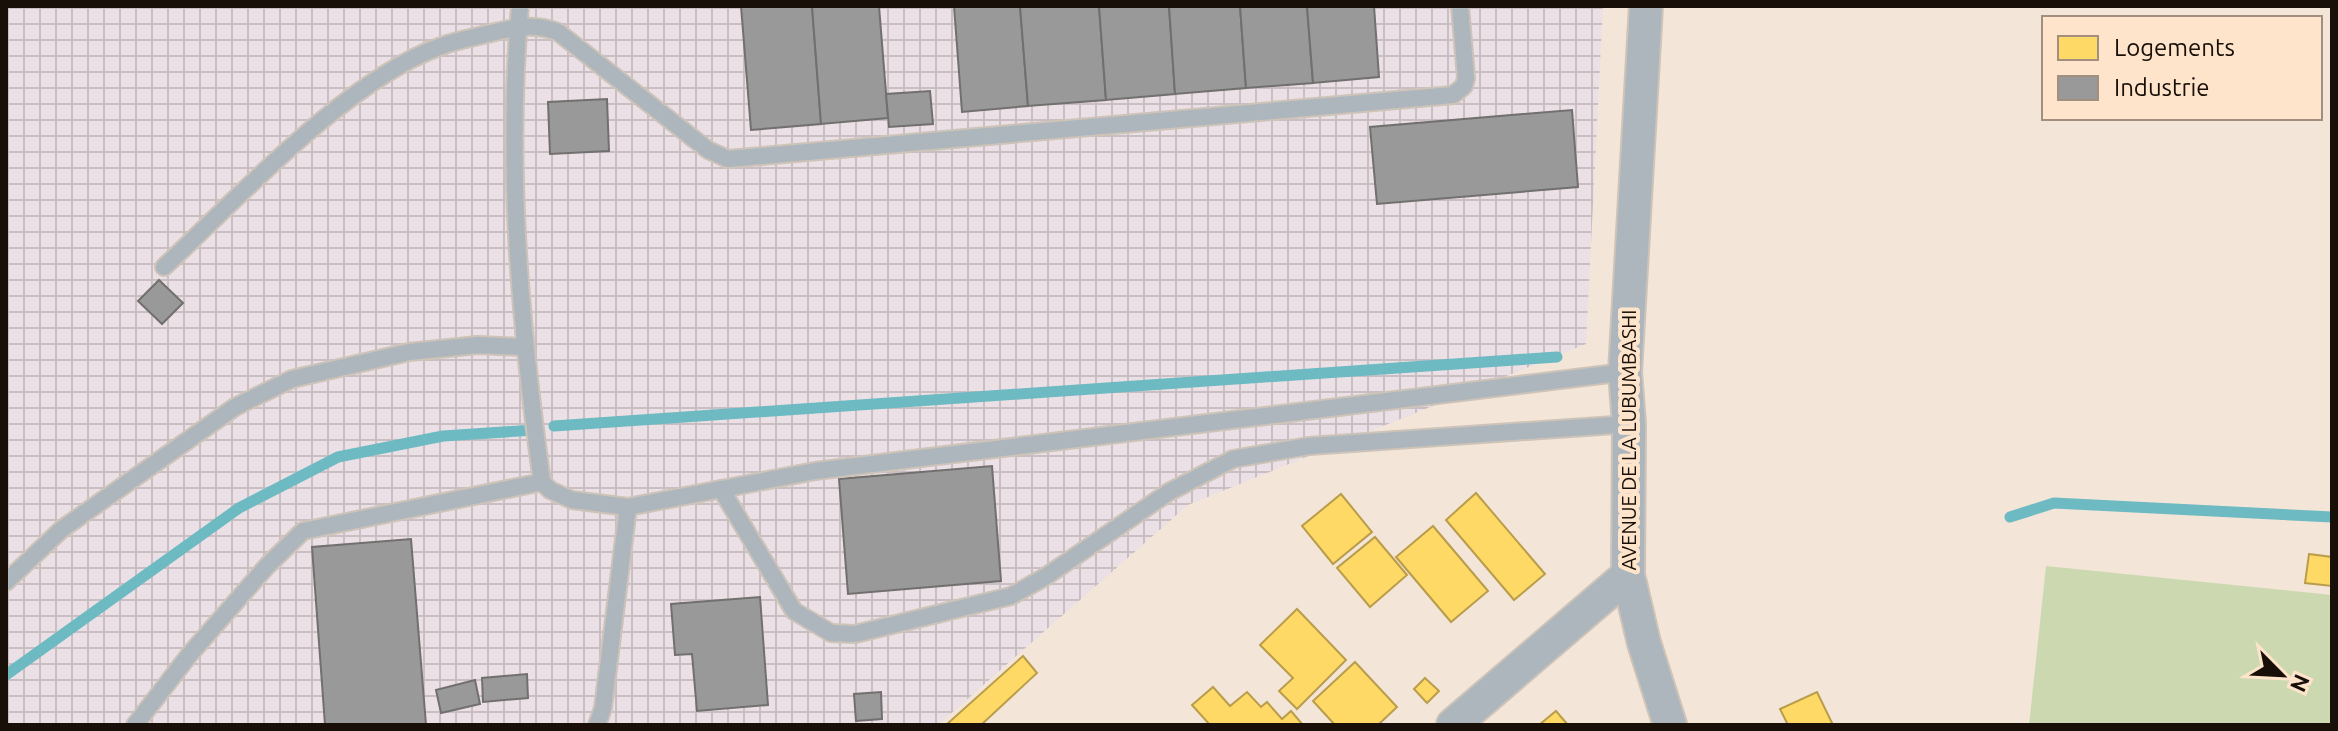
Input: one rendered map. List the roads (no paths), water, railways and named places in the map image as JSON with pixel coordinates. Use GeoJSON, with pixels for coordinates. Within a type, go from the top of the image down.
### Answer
{"type":"FeatureCollection","features":[{"type":"Feature","properties":{"kind":"street","name":"AVENUE DE LA LUBUMBASHI"},"geometry":{"type":"LineString","coordinates":[[1646,6],[1625,372],[1629,424],[1628,575],[1644,643],[1670,725]]}},
{"type":"Feature","properties":{"kind":"street"},"geometry":{"type":"LineString","coordinates":[[1453,725],[1628,575]]}},
{"type":"Feature","properties":{"kind":"lane"},"geometry":{"type":"LineString","coordinates":[[520,6],[514,194],[523,347],[542,482],[550,490],[572,500],[628,507],[815,471],[1625,372]]}},
{"type":"Feature","properties":{"kind":"lane"},"geometry":{"type":"LineString","coordinates":[[164,267],[332,113],[380,77],[438,47],[519,26],[544,26],[558,32],[708,150],[728,159],[1453,95],[1464,86],[1466,78],[1460,6]]}},
{"type":"Feature","properties":{"kind":"lane"},"geometry":{"type":"LineString","coordinates":[[6,582],[62,529],[235,407],[292,379],[409,352],[478,345],[523,347]]}},
{"type":"Feature","properties":{"kind":"lane"},"geometry":{"type":"LineString","coordinates":[[721,489],[794,611],[831,633],[855,634],[1011,596],[1045,577],[1169,492],[1233,459],[1309,446],[1629,424]]}},
{"type":"Feature","properties":{"kind":"lane"},"geometry":{"type":"LineString","coordinates":[[135,725],[190,654],[267,566],[303,531],[542,482]]}},
{"type":"Feature","properties":{"kind":"lane"},"geometry":{"type":"LineString","coordinates":[[597,725],[603,708],[628,507]]}},
{"type":"Feature","properties":{"kind":"waterway"},"geometry":{"type":"LineString","coordinates":[[554,426],[1557,357]]}},
{"type":"Feature","properties":{"kind":"waterway"},"geometry":{"type":"LineString","coordinates":[[6,675],[239,508],[338,457],[443,436],[535,430]]}},
{"type":"Feature","properties":{"kind":"waterway"},"geometry":{"type":"LineString","coordinates":[[2010,517],[2054,503],[2332,517]]}}]}
